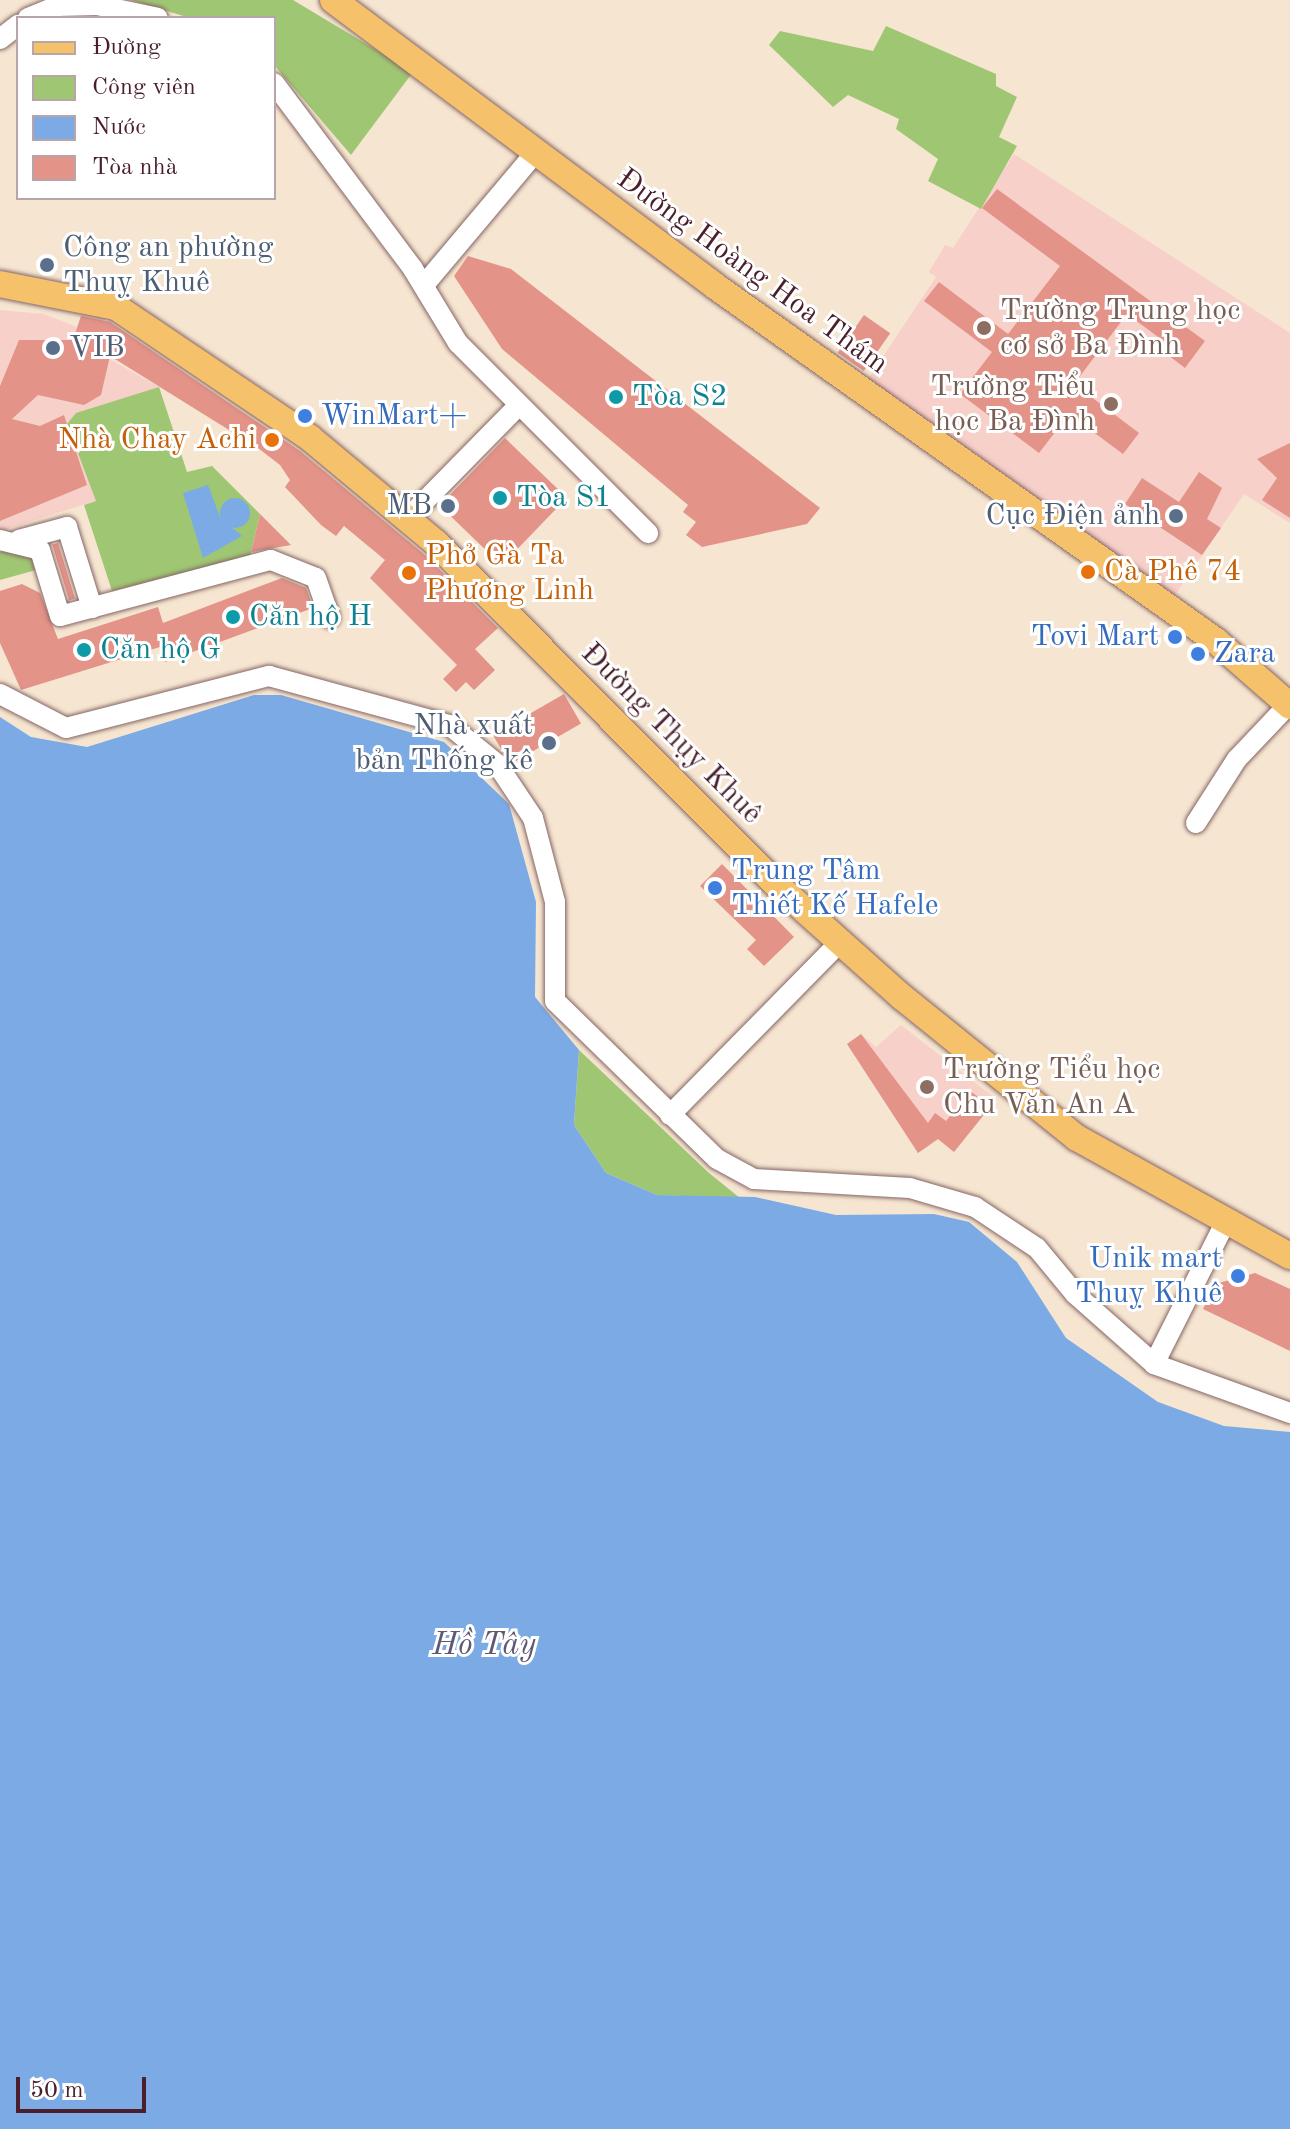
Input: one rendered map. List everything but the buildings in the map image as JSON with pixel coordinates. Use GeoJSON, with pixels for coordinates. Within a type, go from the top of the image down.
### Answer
{"type":"FeatureCollection","features":[{"type":"Feature","properties":{"kind":"main road","name":"Đường Hoàng Hoa Thám"},"geometry":{"type":"LineString","coordinates":[[333,0],[535,153],[1216,641],[1289,705]]}},
{"type":"Feature","properties":{"kind":"main road","name":"Đường Thụy Khuê"},"geometry":{"type":"LineString","coordinates":[[0,284],[89,298],[142,321],[310,438],[409,517],[840,942],[1077,1138],[1224,1225],[1290,1256]]}},
{"type":"Feature","properties":{"kind":"street"},"geometry":{"type":"LineString","coordinates":[[33,16],[57,6],[97,5],[149,16]]}},
{"type":"Feature","properties":{"kind":"street"},"geometry":{"type":"LineString","coordinates":[[0,39],[16,27]]}},
{"type":"Feature","properties":{"kind":"street"},"geometry":{"type":"LineString","coordinates":[[276,86],[424,285],[458,343],[648,533]]}},
{"type":"Feature","properties":{"kind":"street"},"geometry":{"type":"LineString","coordinates":[[424,285],[535,153]]}},
{"type":"Feature","properties":{"kind":"street"},"geometry":{"type":"LineString","coordinates":[[409,517],[519,405]]}},
{"type":"Feature","properties":{"kind":"street"},"geometry":{"type":"LineString","coordinates":[[10,540],[67,527],[92,608]]}},
{"type":"Feature","properties":{"kind":"street"},"geometry":{"type":"LineString","coordinates":[[10,540],[40,550],[60,616],[271,560],[316,578],[330,618]]}},
{"type":"Feature","properties":{"kind":"street"},"geometry":{"type":"LineString","coordinates":[[0,694],[66,728],[269,676],[449,725],[497,764],[533,818],[555,902],[555,1001],[717,1159],[754,1179],[910,1188],[975,1207],[1037,1248],[1075,1294],[1154,1364],[1290,1413]]}},
{"type":"Feature","properties":{"kind":"street"},"geometry":{"type":"LineString","coordinates":[[1196,823],[1237,759],[1289,705]]}},
{"type":"Feature","properties":{"kind":"street"},"geometry":{"type":"LineString","coordinates":[[670,1115],[840,942]]}},
{"type":"Feature","properties":{"kind":"street"},"geometry":{"type":"LineString","coordinates":[[1154,1364],[1224,1225]]}},
{"type":"Feature","properties":{"kind":"shaded area"},"geometry":{"type":"Polygon","coordinates":[[[1014,154],[1290,333],[1290,523],[1244,494],[1171,601],[868,379],[936,277],[929,272],[945,245],[953,248],[1014,154]]]}},
{"type":"Feature","properties":{"kind":"shaded area"},"geometry":{"type":"Polygon","coordinates":[[[0,310],[44,314],[77,327],[83,311],[104,318],[92,349],[159,387],[187,472],[0,531],[0,310]]]}},
{"type":"Feature","properties":{"kind":"shaded area","name":"Trường Tiểu học Chu Văn An A"},"geometry":{"type":"Polygon","coordinates":[[[901,1025],[996,1099],[954,1152],[938,1139],[918,1153],[847,1044],[861,1034],[876,1047],[901,1025]]]}},
{"type":"Feature","properties":{"kind":"green space"},"geometry":{"type":"Polygon","coordinates":[[[131,0],[293,0],[413,72],[351,155],[276,67],[276,16],[183,16],[131,0]]]}},
{"type":"Feature","properties":{"kind":"green space"},"geometry":{"type":"Polygon","coordinates":[[[886,26],[996,74],[996,86],[1017,97],[999,137],[1017,146],[981,209],[928,181],[938,159],[896,129],[899,119],[848,95],[833,107],[769,45],[780,31],[873,51],[886,26]]]}},
{"type":"Feature","properties":{"kind":"green space"},"geometry":{"type":"Polygon","coordinates":[[[159,387],[187,472],[212,466],[260,514],[250,556],[112,591],[84,505],[96,501],[67,424],[76,413],[159,387]]]}},
{"type":"Feature","properties":{"kind":"green space"},"geometry":{"type":"Polygon","coordinates":[[[17,547],[32,554],[36,570],[0,580],[0,552],[17,547]]]}},
{"type":"Feature","properties":{"kind":"green space"},"geometry":{"type":"Polygon","coordinates":[[[579,1050],[709,1173],[740,1198],[657,1195],[606,1173],[574,1125],[579,1050]]]}},
{"type":"Feature","properties":{"kind":"water"},"geometry":{"type":"Polygon","coordinates":[[[208,485],[220,517],[242,536],[203,558],[183,493],[208,485]]]}},
{"type":"Feature","properties":{"kind":"water"},"geometry":{"type":"Polygon","coordinates":[[[235,498],[245,503],[250,513],[245,523],[235,528],[225,523],[220,513],[225,503],[235,498]]]}},
{"type":"Feature","properties":{"kind":"water","name":"Hồ Tây"},"geometry":{"type":"Polygon","coordinates":[[[254,695],[281,695],[444,742],[509,804],[536,902],[535,997],[579,1050],[574,1125],[606,1173],[657,1195],[755,1197],[836,1215],[934,1214],[969,1222],[1017,1262],[1066,1338],[1158,1402],[1224,1426],[1290,1432],[1290,2129],[0,2129],[0,717],[31,737],[87,747],[254,695]]]}},
{"type":"Feature","properties":{"kind":"place","name":"Công an phường Thuỵ Khuê"},"geometry":{"type":"Point","coordinates":[47,265]}},
{"type":"Feature","properties":{"kind":"place","name":"Trường Trung học cơ sở Ba Đình"},"geometry":{"type":"Point","coordinates":[984,328]}},
{"type":"Feature","properties":{"kind":"place","name":"VIB"},"geometry":{"type":"Point","coordinates":[53,348]}},
{"type":"Feature","properties":{"kind":"place","name":"Tòa S2"},"geometry":{"type":"Point","coordinates":[616,397]}},
{"type":"Feature","properties":{"kind":"place","name":"Trường Tiểu học Ba Đình"},"geometry":{"type":"Point","coordinates":[1111,404]}},
{"type":"Feature","properties":{"kind":"place","name":"WinMart+"},"geometry":{"type":"Point","coordinates":[305,416]}},
{"type":"Feature","properties":{"kind":"place","name":"Nhà Chay Achi"},"geometry":{"type":"Point","coordinates":[272,440]}},
{"type":"Feature","properties":{"kind":"place","name":"Tòa S1"},"geometry":{"type":"Point","coordinates":[500,498]}},
{"type":"Feature","properties":{"kind":"place","name":"MB"},"geometry":{"type":"Point","coordinates":[448,506]}},
{"type":"Feature","properties":{"kind":"place","name":"Cục Điện ảnh"},"geometry":{"type":"Point","coordinates":[1176,516]}},
{"type":"Feature","properties":{"kind":"place","name":"Cà Phê 74"},"geometry":{"type":"Point","coordinates":[1088,572]}},
{"type":"Feature","properties":{"kind":"place","name":"Phở Gà Ta Phương Linh"},"geometry":{"type":"Point","coordinates":[409,573]}},
{"type":"Feature","properties":{"kind":"place","name":"Căn hộ H"},"geometry":{"type":"Point","coordinates":[233,617]}},
{"type":"Feature","properties":{"kind":"place","name":"Tovi Mart"},"geometry":{"type":"Point","coordinates":[1175,637]}},
{"type":"Feature","properties":{"kind":"place","name":"Căn hộ G"},"geometry":{"type":"Point","coordinates":[84,650]}},
{"type":"Feature","properties":{"kind":"place","name":"Zara"},"geometry":{"type":"Point","coordinates":[1198,654]}},
{"type":"Feature","properties":{"kind":"place","name":"Nhà xuất bản Thống kê"},"geometry":{"type":"Point","coordinates":[549,743]}},
{"type":"Feature","properties":{"kind":"place","name":"Trung Tâm Thiết Kế Hafele"},"geometry":{"type":"Point","coordinates":[715,888]}},
{"type":"Feature","properties":{"kind":"place","name":"Trường Tiểu học Chu Văn An A"},"geometry":{"type":"Point","coordinates":[927,1087]}},
{"type":"Feature","properties":{"kind":"place","name":"Unik mart Thuỵ Khuê"},"geometry":{"type":"Point","coordinates":[1238,1276]}}]}
